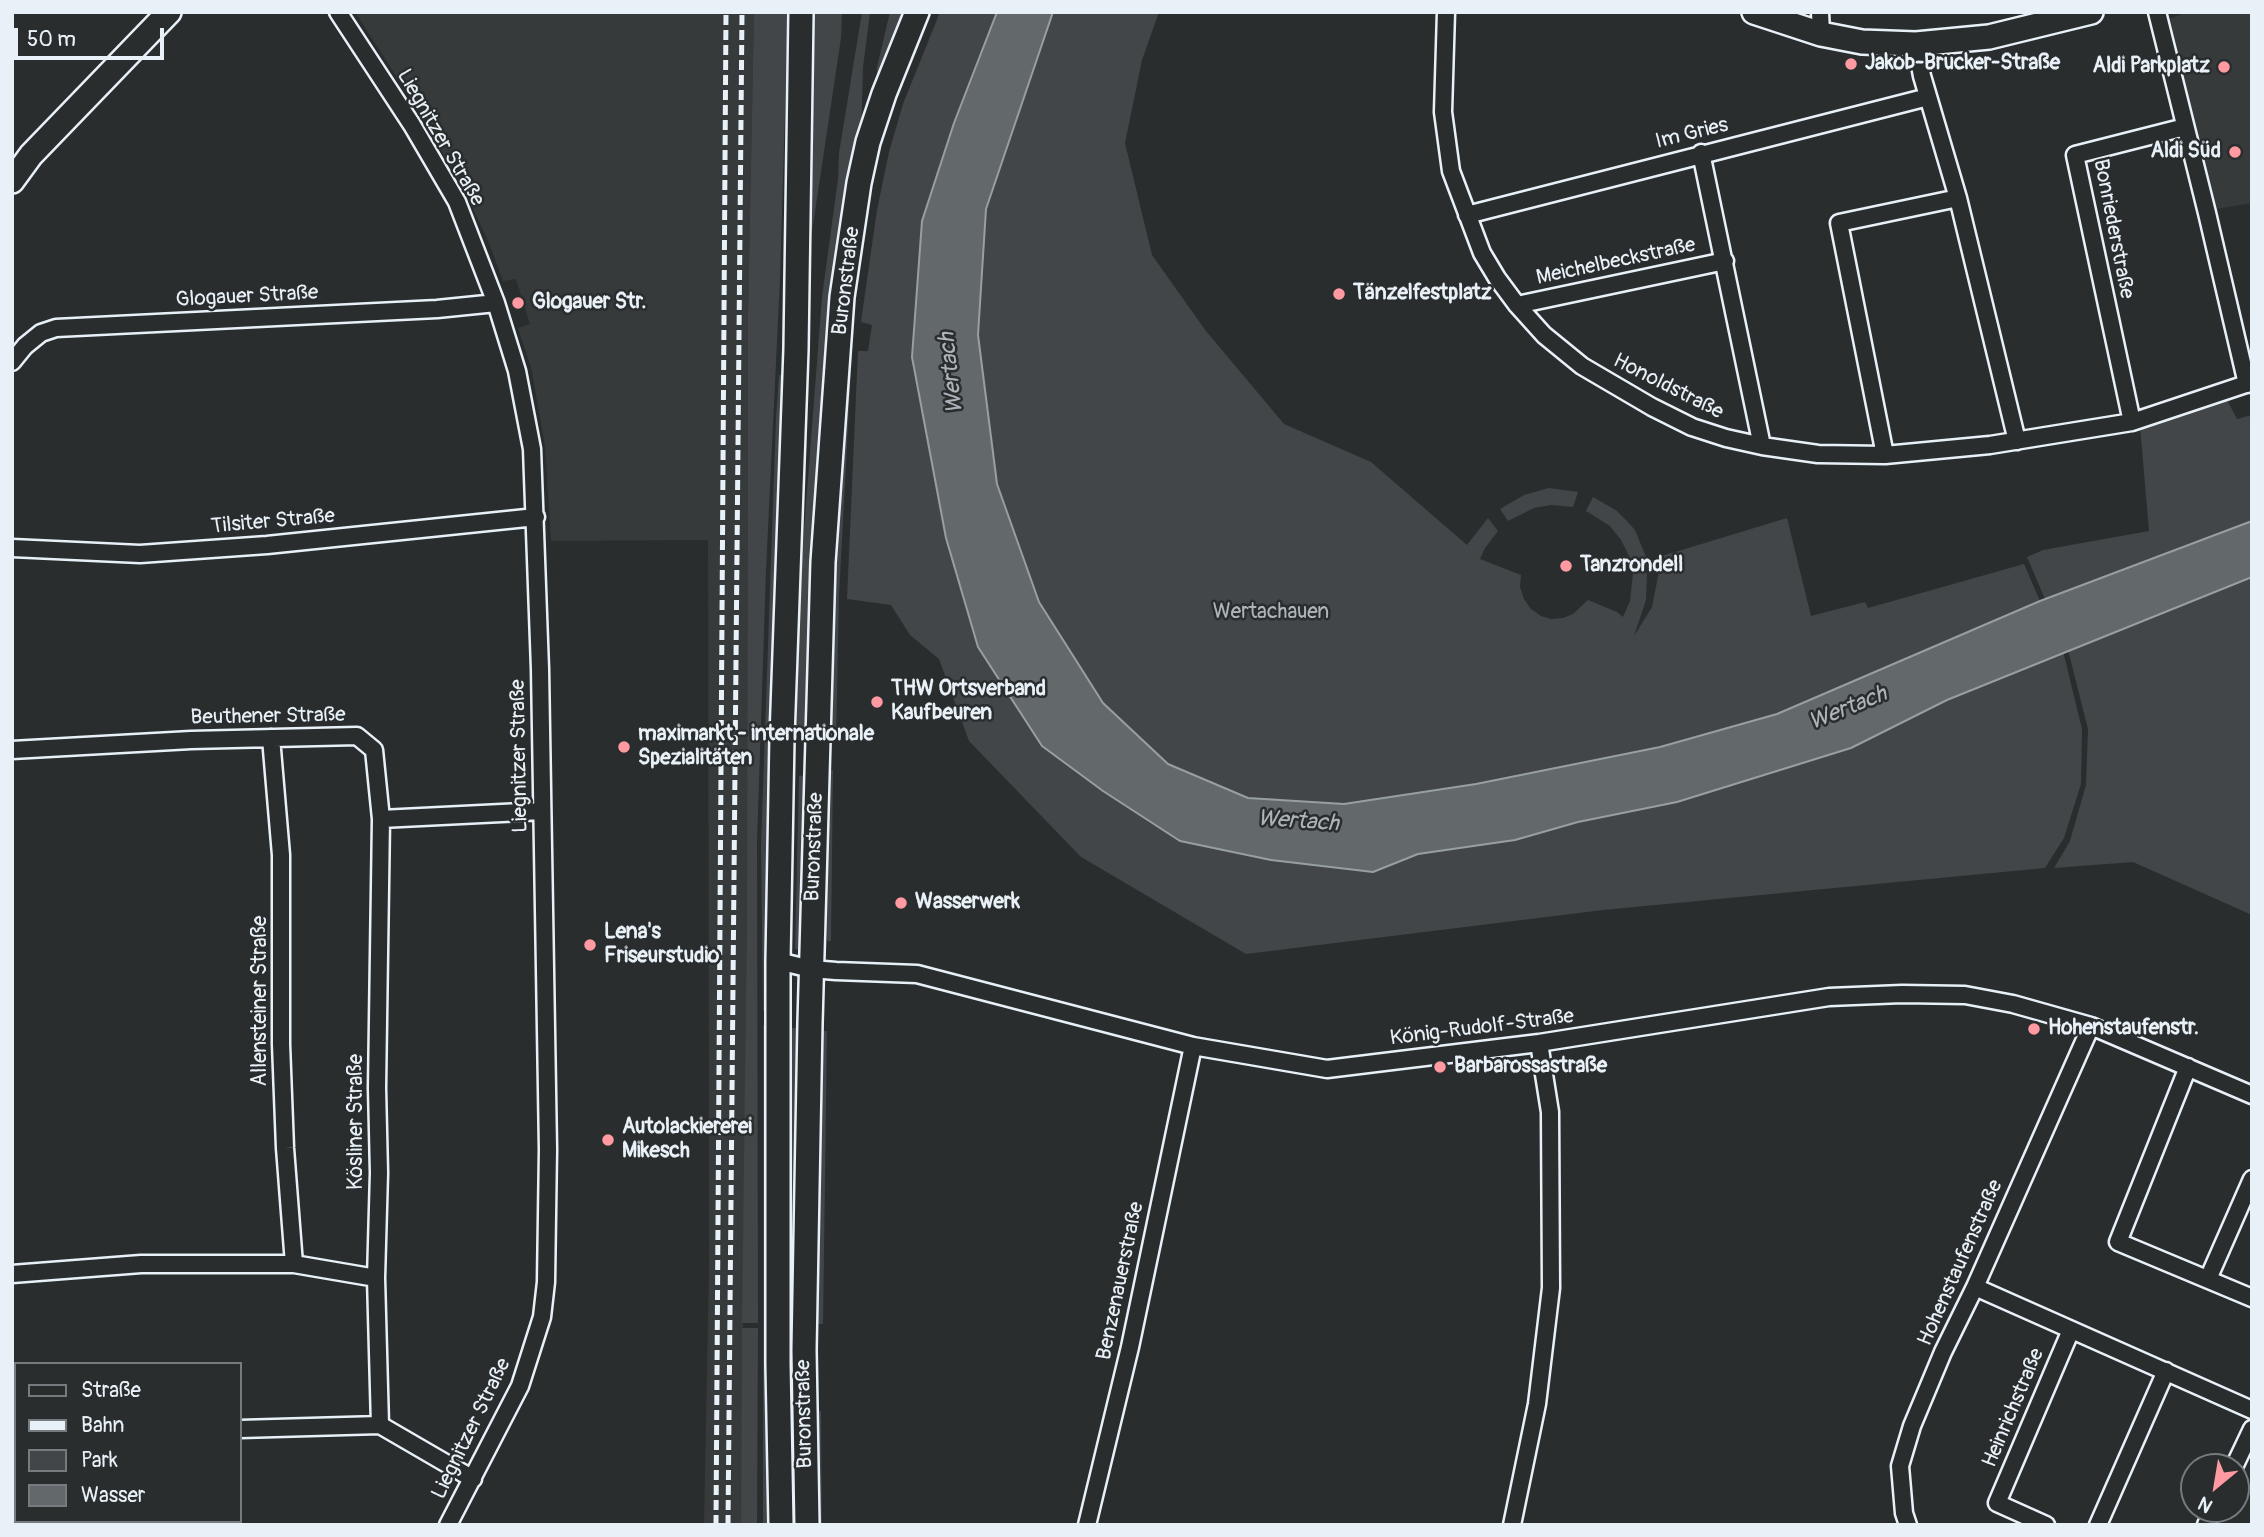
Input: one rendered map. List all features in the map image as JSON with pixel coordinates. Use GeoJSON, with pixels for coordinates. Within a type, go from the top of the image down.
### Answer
{"type":"FeatureCollection","features":[{"type":"Feature","properties":{"kind":"street"},"geometry":{"type":"LineString","coordinates":[[12,181],[31,155],[169,12]]}},
{"type":"Feature","properties":{"kind":"street","name":"Liegnitzer Straße"},"geometry":{"type":"LineString","coordinates":[[338,12],[412,125],[457,202],[496,303],[517,371],[532,449],[536,517],[548,1149],[546,1282],[542,1317],[520,1386],[448,1525]]}},
{"type":"Feature","properties":{"kind":"street","name":"Buronstraße"},"geometry":{"type":"LineString","coordinates":[[781,1525],[778,1364],[778,961],[796,349],[802,12]]}},
{"type":"Feature","properties":{"kind":"street","name":"Buronstraße"},"geometry":{"type":"LineString","coordinates":[[807,1525],[804,1350],[811,969],[823,562],[842,297],[868,142],[917,12]]}},
{"type":"Feature","properties":{"kind":"street","name":"Honoldstraße"},"geometry":{"type":"LineString","coordinates":[[1446,12],[1443,112],[1451,170],[1482,253],[1496,278],[1544,335],[1582,366],[1692,427],[1726,439],[1762,446],[1818,454],[1885,455],[2017,441],[2132,422],[2249,383]]}},
{"type":"Feature","properties":{"kind":"street"},"geometry":{"type":"LineString","coordinates":[[1754,12],[1820,23],[1862,42],[1916,44],[1989,37],[2084,13]]}},
{"type":"Feature","properties":{"kind":"street"},"geometry":{"type":"LineString","coordinates":[[2157,12],[2249,383]]}},
{"type":"Feature","properties":{"kind":"street"},"geometry":{"type":"LineString","coordinates":[[1916,44],[1928,97],[1958,198],[2017,441]]}},
{"type":"Feature","properties":{"kind":"street","name":"Im Gries"},"geometry":{"type":"LineString","coordinates":[[1467,215],[1928,97]]}},
{"type":"Feature","properties":{"kind":"street","name":"Bonriederstraße"},"geometry":{"type":"LineString","coordinates":[[2132,422],[2075,155],[2185,127]]}},
{"type":"Feature","properties":{"kind":"street","name":"Meichelbeckstraße"},"geometry":{"type":"LineString","coordinates":[[1701,153],[1762,446]]}},
{"type":"Feature","properties":{"kind":"street"},"geometry":{"type":"LineString","coordinates":[[1885,455],[1839,223],[1958,198]]}},
{"type":"Feature","properties":{"kind":"street","name":"Meichelbeckstraße"},"geometry":{"type":"LineString","coordinates":[[1517,305],[1725,261]]}},
{"type":"Feature","properties":{"kind":"street","name":"Glogauer Straße"},"geometry":{"type":"LineString","coordinates":[[12,362],[25,346],[41,333],[56,328],[437,309],[496,303]]}},
{"type":"Feature","properties":{"kind":"street","name":"Tilsiter Straße"},"geometry":{"type":"LineString","coordinates":[[12,548],[150,553],[267,545],[536,517]]}},
{"type":"Feature","properties":{"kind":"street","name":"Beuthener Straße"},"geometry":{"type":"LineString","coordinates":[[12,750],[191,740],[357,736],[374,750],[382,819]]}},
{"type":"Feature","properties":{"kind":"street","name":"Allensteiner Straße"},"geometry":{"type":"LineString","coordinates":[[271,738],[281,855],[281,1044],[285,1148],[294,1264]]}},
{"type":"Feature","properties":{"kind":"street"},"geometry":{"type":"LineString","coordinates":[[382,819],[542,811]]}},
{"type":"Feature","properties":{"kind":"street","name":"Kösliner Straße"},"geometry":{"type":"LineString","coordinates":[[380,1426],[376,1278],[382,819]]}},
{"type":"Feature","properties":{"kind":"street","name":"König-Rudolf-Straße"},"geometry":{"type":"LineString","coordinates":[[778,961],[811,969],[916,974],[1193,1046],[1327,1069],[1539,1043],[1829,997],[1965,995],[2013,1004],[2091,1026],[2252,1095]]}},
{"type":"Feature","properties":{"kind":"street","name":"Hohenstaufenstraße"},"geometry":{"type":"LineString","coordinates":[[1908,1525],[1900,1466],[1912,1426],[2091,1026]]}},
{"type":"Feature","properties":{"kind":"street"},"geometry":{"type":"LineString","coordinates":[[1512,1525],[1537,1404],[1551,1288],[1550,1112],[1539,1043]]}},
{"type":"Feature","properties":{"kind":"street","name":"Benzenauerstraße"},"geometry":{"type":"LineString","coordinates":[[1087,1525],[1130,1347],[1193,1046]]}},
{"type":"Feature","properties":{"kind":"street"},"geometry":{"type":"LineString","coordinates":[[2188,1067],[2118,1242],[2252,1298]]}},
{"type":"Feature","properties":{"kind":"street"},"geometry":{"type":"LineString","coordinates":[[2208,1279],[2252,1179]]}},
{"type":"Feature","properties":{"kind":"street"},"geometry":{"type":"LineString","coordinates":[[12,1274],[141,1264],[294,1264],[376,1278]]}},
{"type":"Feature","properties":{"kind":"street","name":"Heinrichstraße"},"geometry":{"type":"LineString","coordinates":[[1975,1287],[2252,1410]]}},
{"type":"Feature","properties":{"kind":"street","name":"Heinrichstraße"},"geometry":{"type":"LineString","coordinates":[[2046,1525],[1997,1503],[2071,1330]]}},
{"type":"Feature","properties":{"kind":"street"},"geometry":{"type":"LineString","coordinates":[[2098,1525],[2166,1371]]}},
{"type":"Feature","properties":{"kind":"street"},"geometry":{"type":"LineString","coordinates":[[242,1429],[380,1426],[474,1479]]}},
{"type":"Feature","properties":{"kind":"street"},"geometry":{"type":"LineString","coordinates":[[2241,1453],[2252,1429]]}},
{"type":"Feature","properties":{"kind":"shaded area"},"geometry":{"type":"Polygon","coordinates":[[[355,12],[754,12],[748,314],[747,912],[741,1525],[704,1525],[709,1261],[708,540],[551,541],[545,446],[531,367],[518,328],[530,324],[516,279],[503,281],[468,198],[423,118],[355,12]]]}},
{"type":"Feature","properties":{"kind":"shaded area"},"geometry":{"type":"Polygon","coordinates":[[[2186,12],[2252,12],[2252,203],[2211,210],[2163,22],[2186,12]]]}},
{"type":"Feature","properties":{"kind":"green space"},"geometry":{"type":"Polygon","coordinates":[[[754,12],[788,12],[757,842],[758,1323],[742,1323],[747,912],[748,314],[754,12]]]}},
{"type":"Feature","properties":{"kind":"green space"},"geometry":{"type":"Polygon","coordinates":[[[811,12],[842,12],[841,38],[806,272],[811,12]]]}},
{"type":"Feature","properties":{"kind":"green space"},"geometry":{"type":"Polygon","coordinates":[[[862,12],[870,13],[863,67],[861,136],[814,559],[807,731],[796,727],[795,706],[802,556],[822,297],[839,153],[862,12]]]}},
{"type":"Feature","properties":{"kind":"green space"},"geometry":{"type":"Polygon","coordinates":[[[890,12],[906,12],[877,89],[877,67],[890,12]]]}},
{"type":"Feature","properties":{"kind":"green space"},"geometry":{"type":"Polygon","coordinates":[[[940,12],[997,12],[954,123],[922,221],[912,357],[946,538],[978,647],[1180,841],[1271,860],[1373,872],[1418,854],[1515,840],[1851,748],[1947,700],[2063,651],[2082,729],[2081,784],[2064,838],[2045,868],[1603,910],[1246,954],[1081,857],[969,741],[939,659],[910,635],[891,605],[847,599],[858,351],[868,351],[872,325],[861,322],[877,210],[889,152],[903,104],[940,12]]]}},
{"type":"Feature","properties":{"kind":"green space","name":"Wertachauen"},"geometry":{"type":"Polygon","coordinates":[[[1053,12],[1159,12],[1142,60],[1125,143],[1152,255],[1206,331],[1284,424],[1371,462],[1467,545],[1488,518],[1498,531],[1480,559],[1521,575],[1520,587],[1524,599],[1531,609],[1541,616],[1563,618],[1573,614],[1588,600],[1623,617],[1630,601],[1633,573],[1647,573],[1646,600],[1634,636],[1652,607],[1662,556],[1787,518],[1811,616],[1865,602],[1868,608],[2024,564],[2040,601],[1777,714],[1660,747],[1476,784],[1344,804],[1248,798],[1168,764],[1103,703],[1039,602],[997,484],[978,335],[986,209],[1053,12]]]}},
{"type":"Feature","properties":{"kind":"green space"},"geometry":{"type":"Polygon","coordinates":[[[847,350],[852,350],[839,596],[836,742],[829,743],[831,565],[847,350]]]}},
{"type":"Feature","properties":{"kind":"green space"},"geometry":{"type":"Polygon","coordinates":[[[785,374],[769,957],[766,1011],[763,1011],[761,845],[776,418],[779,375],[785,374]]]}},
{"type":"Feature","properties":{"kind":"green space"},"geometry":{"type":"Polygon","coordinates":[[[2227,400],[2237,419],[2252,415],[2252,521],[2045,599],[2027,557],[2043,550],[2149,531],[2140,426],[2227,400]]]}},
{"type":"Feature","properties":{"kind":"green space"},"geometry":{"type":"Polygon","coordinates":[[[1549,488],[1578,492],[1573,507],[1551,505],[1534,508],[1508,521],[1500,509],[1524,495],[1549,488]]]}},
{"type":"Feature","properties":{"kind":"green space"},"geometry":{"type":"Polygon","coordinates":[[[1593,497],[1617,511],[1635,530],[1646,557],[1631,560],[1610,526],[1586,511],[1593,497]]]}},
{"type":"Feature","properties":{"kind":"green space"},"geometry":{"type":"Polygon","coordinates":[[[2252,577],[2252,915],[2133,862],[2054,868],[2070,841],[2086,785],[2088,729],[2068,650],[2252,577]]]}},
{"type":"Feature","properties":{"kind":"green space"},"geometry":{"type":"Polygon","coordinates":[[[827,770],[833,770],[831,941],[827,941],[825,899],[827,770]]]}},
{"type":"Feature","properties":{"kind":"green space"},"geometry":{"type":"Polygon","coordinates":[[[807,775],[803,950],[795,949],[799,776],[807,775]]]}},
{"type":"Feature","properties":{"kind":"green space"},"geometry":{"type":"Polygon","coordinates":[[[765,1025],[773,1525],[763,1525],[765,1025]]]}},
{"type":"Feature","properties":{"kind":"green space"},"geometry":{"type":"Polygon","coordinates":[[[787,1028],[799,1028],[799,1525],[790,1525],[787,1028]]]}},
{"type":"Feature","properties":{"kind":"green space"},"geometry":{"type":"Polygon","coordinates":[[[822,1031],[827,1031],[823,1324],[815,1324],[822,1031]]]}},
{"type":"Feature","properties":{"kind":"green space"},"geometry":{"type":"Polygon","coordinates":[[[742,1328],[758,1328],[757,1525],[741,1525],[742,1328]]]}},
{"type":"Feature","properties":{"kind":"green space"},"geometry":{"type":"Polygon","coordinates":[[[813,1411],[821,1411],[822,1525],[815,1525],[813,1411]]]}},
{"type":"Feature","properties":{"kind":"water","name":"Wertach"},"geometry":{"type":"Polygon","coordinates":[[[997,12],[1053,12],[986,209],[978,335],[997,484],[1039,602],[1103,703],[1168,764],[1248,798],[1344,804],[1476,784],[1660,747],[1777,714],[2040,601],[2252,521],[2252,577],[1947,700],[1851,748],[1677,802],[1578,822],[1515,840],[1418,854],[1373,872],[1271,860],[1180,841],[1103,791],[1042,746],[978,647],[946,538],[912,357],[922,221],[954,123],[997,12]]]}},
{"type":"Feature","properties":{"kind":"railway"},"geometry":{"type":"LineString","coordinates":[[716,1525],[726,12]]}},
{"type":"Feature","properties":{"kind":"railway"},"geometry":{"type":"LineString","coordinates":[[728,1525],[742,12]]}},
{"type":"Feature","properties":{"kind":"place","name":"Jakob-Brucker-Straße"},"geometry":{"type":"Point","coordinates":[1851,64]}},
{"type":"Feature","properties":{"kind":"place","name":"Aldi Parkplatz"},"geometry":{"type":"Point","coordinates":[2224,67]}},
{"type":"Feature","properties":{"kind":"place","name":"Aldi Süd"},"geometry":{"type":"Point","coordinates":[2235,152]}},
{"type":"Feature","properties":{"kind":"place","name":"Tänzelfestplatz"},"geometry":{"type":"Point","coordinates":[1339,294]}},
{"type":"Feature","properties":{"kind":"place","name":"Glogauer Str."},"geometry":{"type":"Point","coordinates":[518,303]}},
{"type":"Feature","properties":{"kind":"place","name":"Tanzrondell"},"geometry":{"type":"Point","coordinates":[1566,566]}},
{"type":"Feature","properties":{"kind":"place","name":"THW Ortsverband Kaufbeuren"},"geometry":{"type":"Point","coordinates":[877,702]}},
{"type":"Feature","properties":{"kind":"place","name":"maximarkt - internationale Spezialitäten"},"geometry":{"type":"Point","coordinates":[624,747]}},
{"type":"Feature","properties":{"kind":"place","name":"Wasserwerk"},"geometry":{"type":"Point","coordinates":[901,903]}},
{"type":"Feature","properties":{"kind":"place","name":"Lena's Friseurstudio"},"geometry":{"type":"Point","coordinates":[590,945]}},
{"type":"Feature","properties":{"kind":"place","name":"Hohenstaufenstr."},"geometry":{"type":"Point","coordinates":[2034,1029]}},
{"type":"Feature","properties":{"kind":"place","name":"Barbarossastraße"},"geometry":{"type":"Point","coordinates":[1440,1067]}},
{"type":"Feature","properties":{"kind":"place","name":"Autolackiererei Mikesch"},"geometry":{"type":"Point","coordinates":[608,1140]}}]}
